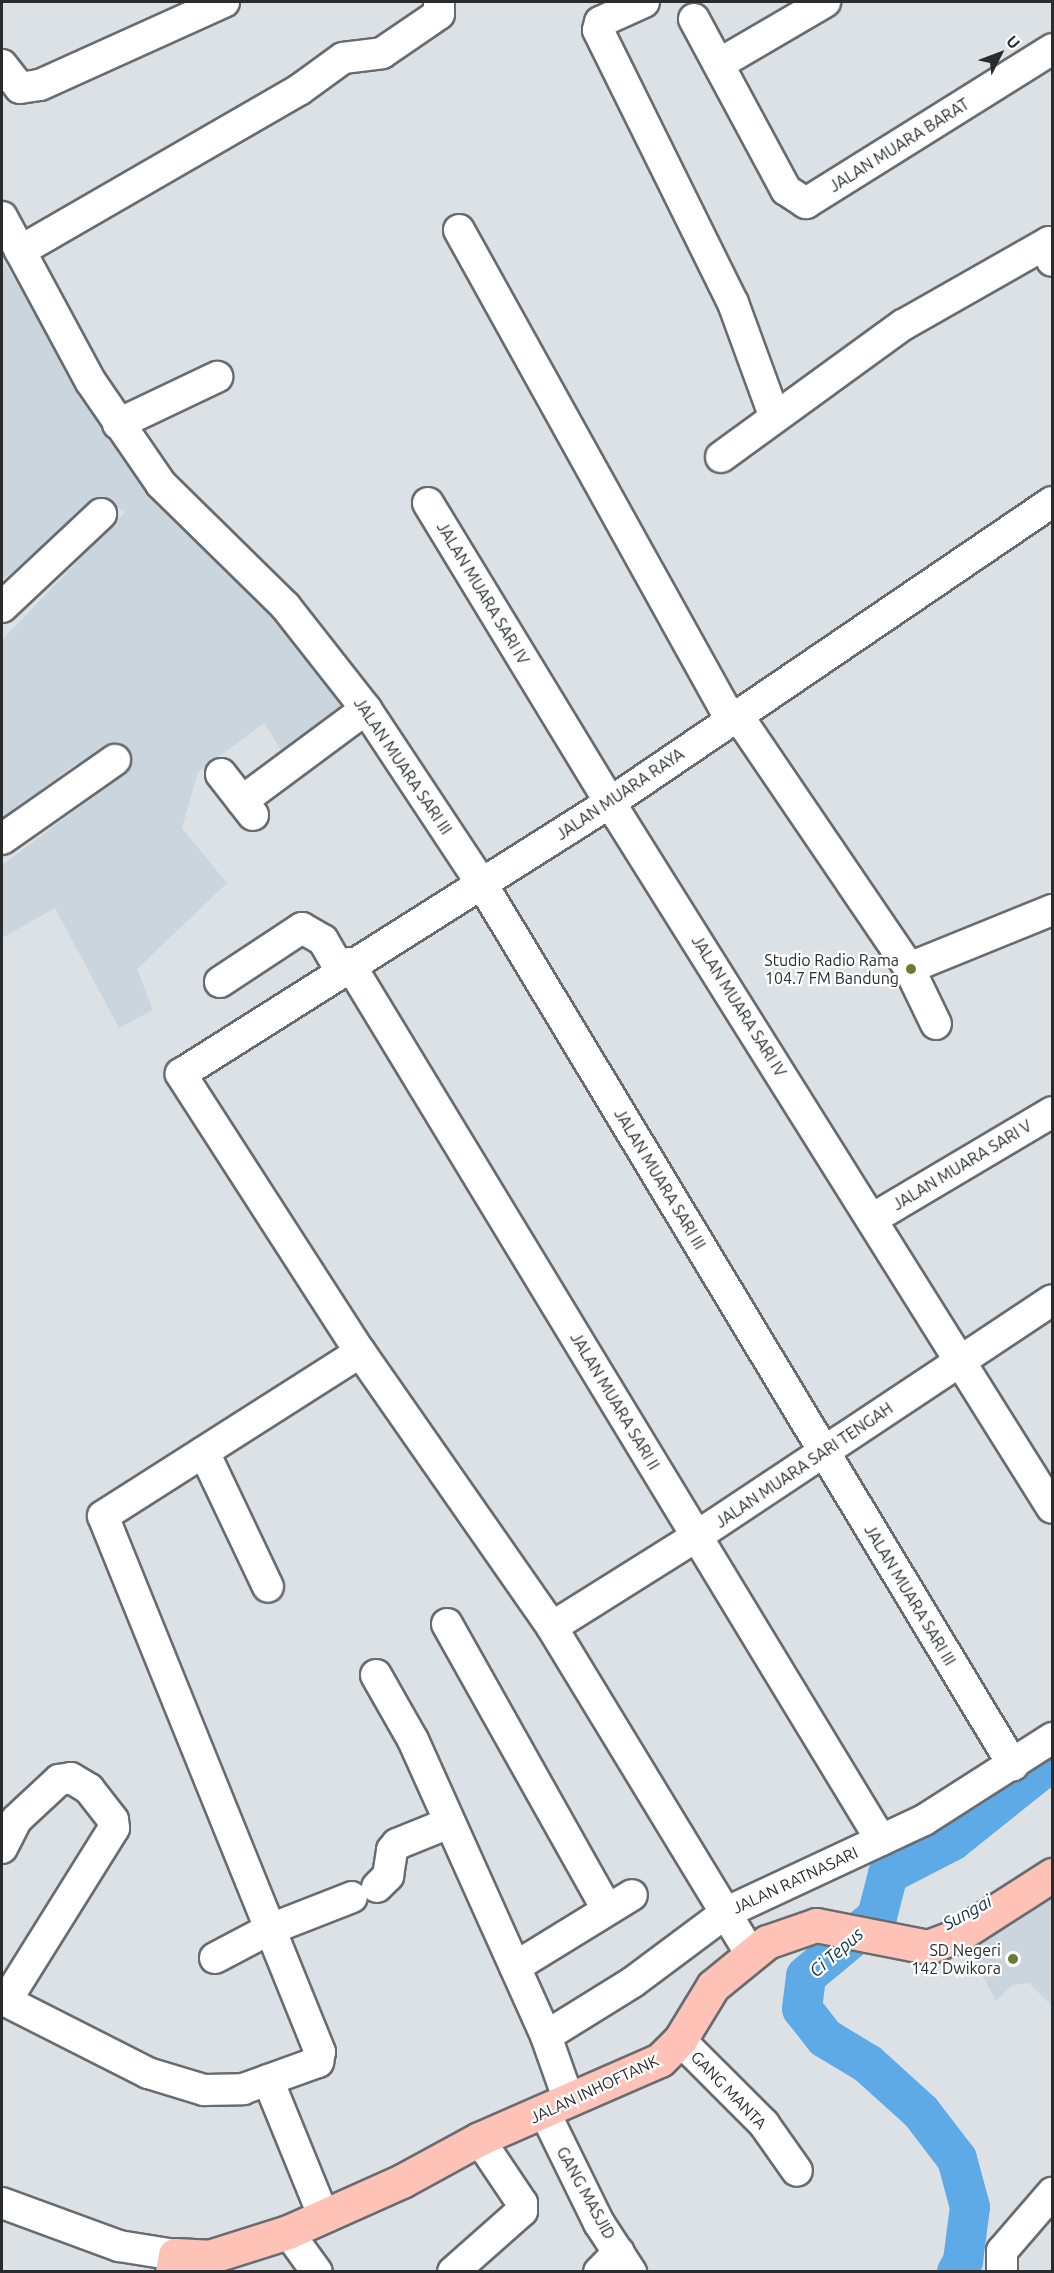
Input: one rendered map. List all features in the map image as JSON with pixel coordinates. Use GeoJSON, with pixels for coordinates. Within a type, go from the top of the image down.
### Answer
{"type":"FeatureCollection","features":[{"type":"Feature","properties":{"kind":"main road","name":"JALAN INHOFTANK"},"geometry":{"type":"LineString","coordinates":[[174,2263],[209,2257],[288,2232],[324,2217],[441,2162],[479,2139],[560,2097],[660,2060],[680,2040],[713,1986],[740,1935],[816,1925],[861,1932],[928,1947],[957,1936],[1053,1875]]}},
{"type":"Feature","properties":{"kind":"street"},"geometry":{"type":"LineString","coordinates":[[2,64],[20,88],[40,85],[224,2]]}},
{"type":"Feature","properties":{"kind":"street"},"geometry":{"type":"LineString","coordinates":[[20,251],[299,90],[342,58],[382,53],[439,14],[439,2]]}},
{"type":"Feature","properties":{"kind":"street"},"geometry":{"type":"LineString","coordinates":[[644,2],[600,22],[598,30],[733,303],[774,415]]}},
{"type":"Feature","properties":{"kind":"street"},"geometry":{"type":"LineString","coordinates":[[694,19],[718,64],[825,2]]}},
{"type":"Feature","properties":{"kind":"street","name":"JALAN MUARA BARAT"},"geometry":{"type":"LineString","coordinates":[[718,64],[786,190],[806,202],[1053,50]]}},
{"type":"Feature","properties":{"kind":"street","name":"JALAN MUARA SARI III"},"geometry":{"type":"LineString","coordinates":[[2,217],[118,424],[161,484],[286,607],[366,709],[482,884],[1013,1765]]}},
{"type":"Feature","properties":{"kind":"street"},"geometry":{"type":"LineString","coordinates":[[459,230],[734,718],[909,968],[936,1024]]}},
{"type":"Feature","properties":{"kind":"street"},"geometry":{"type":"LineString","coordinates":[[722,457],[774,415],[903,325],[1051,251]]}},
{"type":"Feature","properties":{"kind":"street"},"geometry":{"type":"LineString","coordinates":[[118,424],[217,377]]}},
{"type":"Feature","properties":{"kind":"street","name":"JALAN MUARA RAYA"},"geometry":{"type":"LineString","coordinates":[[360,1352],[181,1074],[345,966],[482,884],[610,802],[1053,502]]}},
{"type":"Feature","properties":{"kind":"street","name":"JALAN MUARA SARI IV"},"geometry":{"type":"LineString","coordinates":[[428,503],[610,802],[872,1219],[963,1359],[1053,1508]]}},
{"type":"Feature","properties":{"kind":"street"},"geometry":{"type":"LineString","coordinates":[[2,607],[101,514]]}},
{"type":"Feature","properties":{"kind":"street"},"geometry":{"type":"LineString","coordinates":[[221,774],[248,808],[366,709]]}},
{"type":"Feature","properties":{"kind":"street"},"geometry":{"type":"LineString","coordinates":[[2,839],[114,760]]}},
{"type":"Feature","properties":{"kind":"street"},"geometry":{"type":"LineString","coordinates":[[909,968],[1053,910]]}},
{"type":"Feature","properties":{"kind":"street","name":"JALAN MUARA SARI II"},"geometry":{"type":"LineString","coordinates":[[220,982],[302,928],[323,940],[345,966],[697,1536],[880,1840]]}},
{"type":"Feature","properties":{"kind":"street","name":"JALAN MUARA SARI V"},"geometry":{"type":"LineString","coordinates":[[872,1219],[1053,1112]]}},
{"type":"Feature","properties":{"kind":"street","name":"JALAN MUARA SARI TENGAH"},"geometry":{"type":"LineString","coordinates":[[552,1627],[697,1536],[1053,1300]]}},
{"type":"Feature","properties":{"kind":"street"},"geometry":{"type":"LineString","coordinates":[[2,1848],[16,1820],[59,1780],[71,1778],[89,1789],[113,1820],[114,1828],[4,2000],[148,2073],[182,2083],[226,2092],[314,2065],[320,2052],[268,1930],[103,1516],[360,1352],[552,1627],[740,1935]]}},
{"type":"Feature","properties":{"kind":"street"},"geometry":{"type":"LineString","coordinates":[[204,1452],[268,1587]]}},
{"type":"Feature","properties":{"kind":"street"},"geometry":{"type":"LineString","coordinates":[[447,1624],[619,1902],[515,1966]]}},
{"type":"Feature","properties":{"kind":"street","name":"GANG MASJID"},"geometry":{"type":"LineString","coordinates":[[376,1675],[412,1740],[546,2036],[560,2097],[568,2165],[616,2265]]}},
{"type":"Feature","properties":{"kind":"street","name":"JALAN RATNASARI"},"geometry":{"type":"LineString","coordinates":[[546,2036],[633,1982],[740,1935],[880,1840],[924,1821],[1053,1738]]}},
{"type":"Feature","properties":{"kind":"street"},"geometry":{"type":"LineString","coordinates":[[215,1958],[268,1930],[364,1892],[388,1876],[389,1861],[397,1844],[449,1823]]}},
{"type":"Feature","properties":{"kind":"street","name":"GANG MANTA"},"geometry":{"type":"LineString","coordinates":[[680,2040],[764,2124],[797,2171]]}},
{"type":"Feature","properties":{"kind":"street"},"geometry":{"type":"LineString","coordinates":[[268,2080],[324,2217]]}},
{"type":"Feature","properties":{"kind":"street"},"geometry":{"type":"LineString","coordinates":[[453,2271],[519,2214],[522,2203],[479,2139]]}},
{"type":"Feature","properties":{"kind":"street"},"geometry":{"type":"LineString","coordinates":[[1002,2271],[1002,2251],[1053,2193]]}},
{"type":"Feature","properties":{"kind":"street"},"geometry":{"type":"LineString","coordinates":[[2,2203],[119,2246],[174,2263]]}},
{"type":"Feature","properties":{"kind":"street"},"geometry":{"type":"LineString","coordinates":[[288,2232],[317,2271]]}},
{"type":"Feature","properties":{"kind":"shaded area"},"geometry":{"type":"Polygon","coordinates":[[[2,260],[163,511],[266,605],[325,673],[360,728],[292,767],[264,723],[198,772],[182,828],[227,883],[137,969],[153,1010],[119,1028],[55,908],[2,938],[2,865],[96,795],[98,769],[77,763],[2,819],[2,640],[125,512],[103,497],[2,580],[2,260]]]}},
{"type":"Feature","properties":{"kind":"shaded area","name":"SD Negeri 142 Dwikora"},"geometry":{"type":"Polygon","coordinates":[[[1052,1883],[1052,2006],[1029,1983],[1012,1985],[996,2001],[961,1935],[1052,1883]]]}},
{"type":"Feature","properties":{"kind":"waterway","name":"Ci Tepus"},"geometry":{"type":"LineString","coordinates":[[957,2272],[963,2261],[970,2207],[957,2159],[921,2112],[868,2064],[825,2038],[802,2009],[806,1976],[877,1917],[888,1874],[952,1841],[1052,1761]]}},
{"type":"Feature","properties":{"kind":"place","name":"Studio Radio Rama 104.7 FM Bandung"},"geometry":{"type":"Point","coordinates":[911,969]}},
{"type":"Feature","properties":{"kind":"place","name":"SD Negeri 142 Dwikora"},"geometry":{"type":"Point","coordinates":[1013,1959]}},
{"type":"Feature","properties":{"kind":"water label","name":"Sungai"},"geometry":{"type":"Point","coordinates":[967,1912]}}]}
